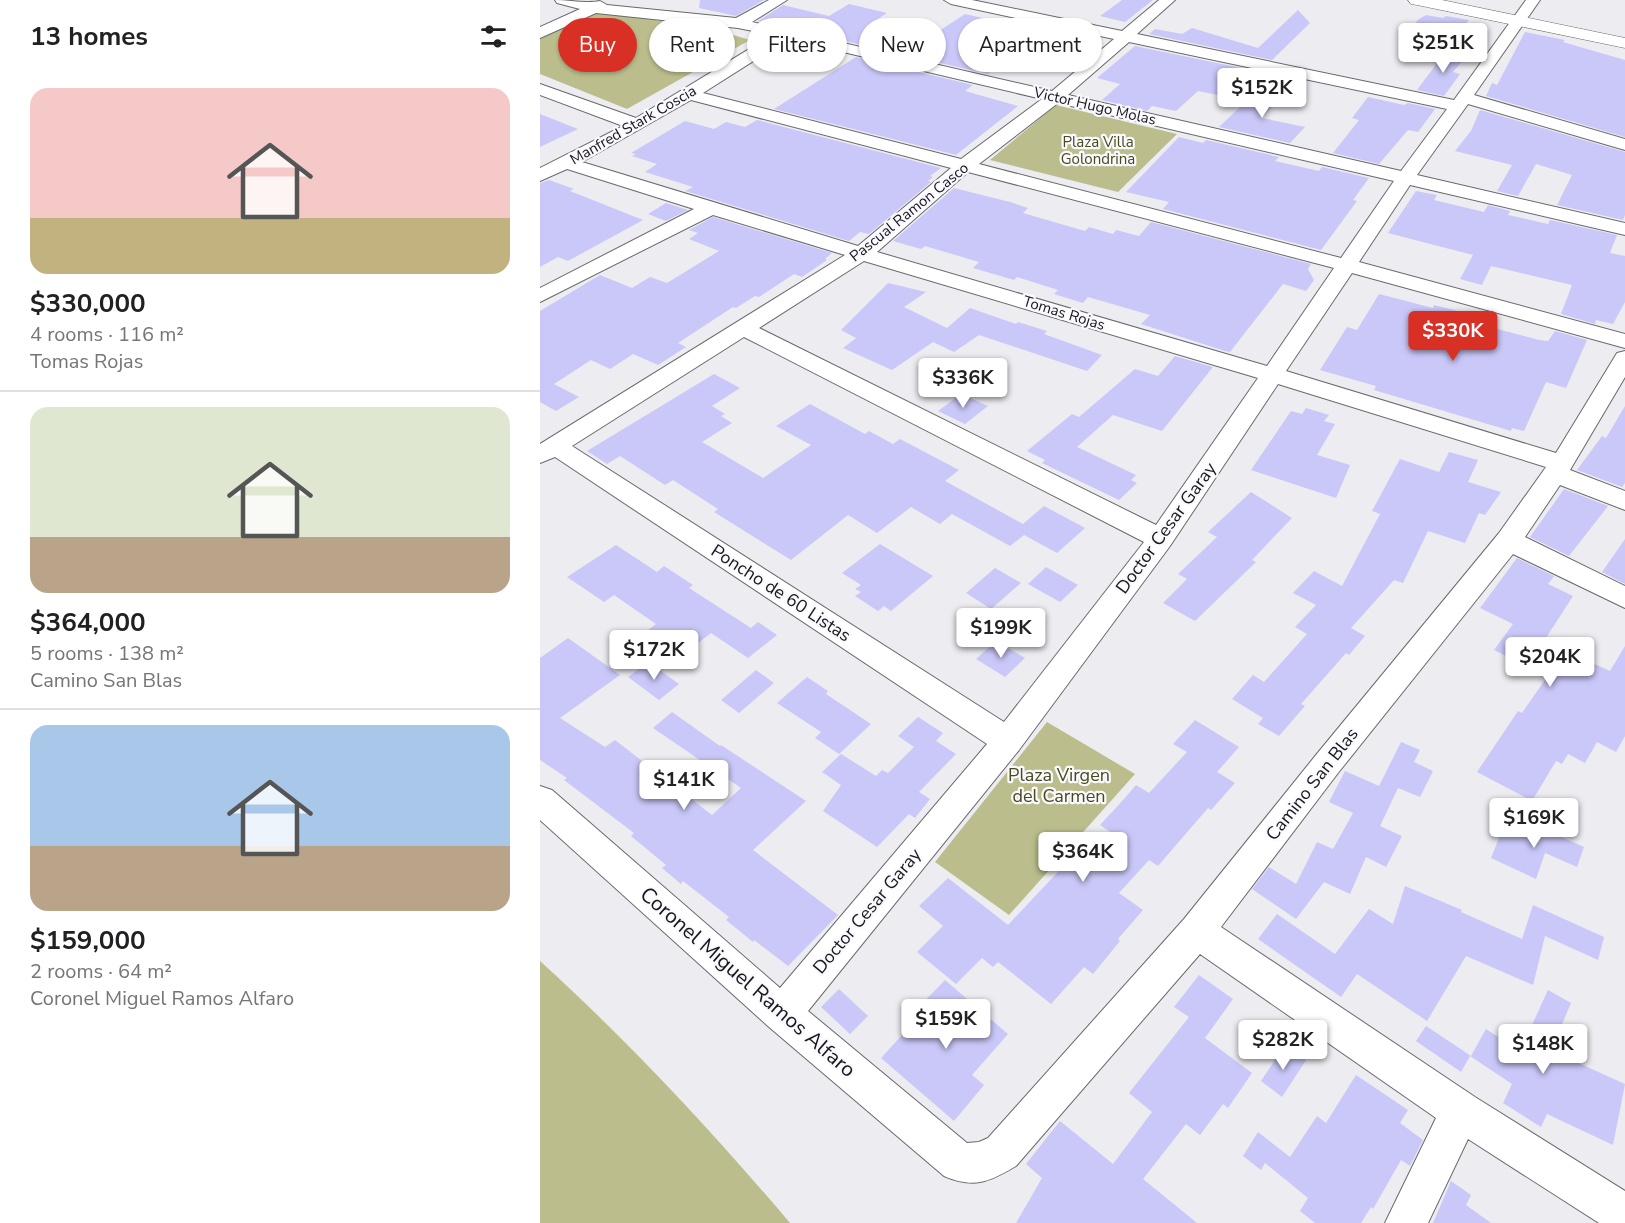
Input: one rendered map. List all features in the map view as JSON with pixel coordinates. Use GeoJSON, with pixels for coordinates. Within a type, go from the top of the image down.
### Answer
{"type":"FeatureCollection","features":[{"type":"Feature","properties":{"kind":"street","name":"Victor Hugo Molas"},"geometry":{"type":"LineString","coordinates":[[562,0],[702,18]]}},
{"type":"Feature","properties":{"kind":"street"},"geometry":{"type":"LineString","coordinates":[[735,18],[760,0]]}},
{"type":"Feature","properties":{"kind":"street"},"geometry":{"type":"LineString","coordinates":[[735,20],[780,0]]}},
{"type":"Feature","properties":{"kind":"street"},"geometry":{"type":"LineString","coordinates":[[951,0],[1461,102],[1625,145]]}},
{"type":"Feature","properties":{"kind":"street","name":"Pascual Ramon Casco"},"geometry":{"type":"LineString","coordinates":[[547,450],[863,253],[964,166],[1055,97],[1168,0]]}},
{"type":"Feature","properties":{"kind":"street"},"geometry":{"type":"LineString","coordinates":[[1417,0],[1527,10],[1625,43]]}},
{"type":"Feature","properties":{"kind":"street"},"geometry":{"type":"LineString","coordinates":[[540,33],[602,4]]}},
{"type":"Feature","properties":{"kind":"street","name":"Doctor Cesar Garay"},"geometry":{"type":"LineString","coordinates":[[782,1014],[1008,741],[1161,539],[1407,176],[1527,10]]}},
{"type":"Feature","properties":{"kind":"street","name":"Victor Hugo Molas"},"geometry":{"type":"LineString","coordinates":[[847,48],[1407,176],[1625,229]]}},
{"type":"Feature","properties":{"kind":"street","name":"Manfred Stark Coscia"},"geometry":{"type":"LineString","coordinates":[[540,175],[566,163],[689,94],[747,58]]}},
{"type":"Feature","properties":{"kind":"street"},"geometry":{"type":"LineString","coordinates":[[540,89],[635,124]]}},
{"type":"Feature","properties":{"kind":"street"},"geometry":{"type":"LineString","coordinates":[[689,94],[1347,265],[1625,341]]}},
{"type":"Feature","properties":{"kind":"street","name":"Tomas Rojas"},"geometry":{"type":"LineString","coordinates":[[566,163],[710,209],[1274,375],[1558,468],[1625,501]]}},
{"type":"Feature","properties":{"kind":"street"},"geometry":{"type":"LineString","coordinates":[[540,296],[710,209]]}},
{"type":"Feature","properties":{"kind":"street"},"geometry":{"type":"LineString","coordinates":[[744,329],[1161,539]]}},
{"type":"Feature","properties":{"kind":"street","name":"Camino San Blas"},"geometry":{"type":"LineString","coordinates":[[958,1162],[974,1165],[1002,1152],[1197,931],[1327,764],[1509,540],[1558,468],[1625,358]]}},
{"type":"Feature","properties":{"kind":"street","name":"Poncho de 60 Listas"},"geometry":{"type":"LineString","coordinates":[[547,450],[1008,741]]}},
{"type":"Feature","properties":{"kind":"street"},"geometry":{"type":"LineString","coordinates":[[1509,540],[1625,598]]}},
{"type":"Feature","properties":{"kind":"street","name":"Coronel Miguel Ramos Alfaro"},"geometry":{"type":"LineString","coordinates":[[540,800],[782,1014],[958,1162]]}},
{"type":"Feature","properties":{"kind":"street"},"geometry":{"type":"LineString","coordinates":[[1197,931],[1461,1111],[1625,1215]]}},
{"type":"Feature","properties":{"kind":"street"},"geometry":{"type":"LineString","coordinates":[[1406,1223],[1461,1111]]}},
{"type":"Feature","properties":{"kind":"green space"},"geometry":{"type":"Polygon","coordinates":[[[596,12],[649,19],[649,72],[693,72],[627,109],[540,74],[540,39],[558,30],[558,72],[637,72],[637,18],[584,18],[596,12]]]}},
{"type":"Feature","properties":{"kind":"green space"},"geometry":{"type":"Polygon","coordinates":[[[735,36],[747,39],[747,42],[735,48],[735,36]]]}},
{"type":"Feature","properties":{"kind":"green space","name":"Plaza Villa Golondrina"},"geometry":{"type":"Polygon","coordinates":[[[1056,105],[1177,134],[1118,192],[990,160],[1056,105]]]}},
{"type":"Feature","properties":{"kind":"green space","name":"Plaza Virgen del Carmen"},"geometry":{"type":"Polygon","coordinates":[[[1047,722],[1135,774],[1009,915],[935,862],[1047,722]]]}},
{"type":"Feature","properties":{"kind":"green space"},"geometry":{"type":"Polygon","coordinates":[[[540,961],[606,1023],[669,1088],[790,1223],[540,1223],[540,961]]]}},
{"type":"Feature","properties":{"kind":"building"},"geometry":{"type":"Polygon","coordinates":[[[700,0],[764,0],[736,16],[699,8],[700,0]]]}},
{"type":"Feature","properties":{"kind":"building"},"geometry":{"type":"Polygon","coordinates":[[[1122,0],[1153,0],[1125,22],[1100,16],[1122,0]]]}},
{"type":"Feature","properties":{"kind":"building"},"geometry":{"type":"Polygon","coordinates":[[[849,4],[887,13],[879,18],[859,18],[859,44],[847,42],[847,18],[763,18],[783,5],[829,16],[849,4]]]}},
{"type":"Feature","properties":{"kind":"building"},"geometry":{"type":"Polygon","coordinates":[[[1298,10],[1310,23],[1272,60],[1149,34],[1155,29],[1182,34],[1192,28],[1258,48],[1298,10]]]}},
{"type":"Feature","properties":{"kind":"building"},"geometry":{"type":"Polygon","coordinates":[[[965,14],[983,18],[959,18],[965,14]]]}},
{"type":"Feature","properties":{"kind":"building"},"geometry":{"type":"Polygon","coordinates":[[[1426,15],[1469,20],[1445,46],[1402,38],[1419,19],[1426,15]]]}},
{"type":"Feature","properties":{"kind":"building"},"geometry":{"type":"Polygon","coordinates":[[[958,19],[958,67],[946,64],[946,26],[958,19]]]}},
{"type":"Feature","properties":{"kind":"building"},"geometry":{"type":"Polygon","coordinates":[[[1525,32],[1565,40],[1563,42],[1625,60],[1625,137],[1486,96],[1492,83],[1497,85],[1525,32]]]}},
{"type":"Feature","properties":{"kind":"building"},"geometry":{"type":"Polygon","coordinates":[[[1135,46],[1260,72],[1254,78],[1263,79],[1242,100],[1198,91],[1176,111],[1152,106],[1147,111],[1102,100],[1120,84],[1097,78],[1135,46]]]}},
{"type":"Feature","properties":{"kind":"building"},"geometry":{"type":"Polygon","coordinates":[[[1446,51],[1467,55],[1453,72],[1460,74],[1444,96],[1417,90],[1446,51]]]}},
{"type":"Feature","properties":{"kind":"building"},"geometry":{"type":"Polygon","coordinates":[[[856,57],[859,58],[859,72],[919,72],[973,85],[965,91],[1018,106],[956,155],[774,109],[832,72],[847,72],[847,63],[856,57]]]}},
{"type":"Feature","properties":{"kind":"building"},"geometry":{"type":"Polygon","coordinates":[[[1260,88],[1284,94],[1262,118],[1305,127],[1290,143],[1219,127],[1260,88]]]}},
{"type":"Feature","properties":{"kind":"building"},"geometry":{"type":"Polygon","coordinates":[[[1368,97],[1435,109],[1418,132],[1408,130],[1379,164],[1333,153],[1359,120],[1352,118],[1368,97]]]}},
{"type":"Feature","properties":{"kind":"building"},"geometry":{"type":"Polygon","coordinates":[[[1480,110],[1625,152],[1625,215],[1623,220],[1557,205],[1572,175],[1536,164],[1518,196],[1497,191],[1512,165],[1455,151],[1471,131],[1480,110]]]}},
{"type":"Feature","properties":{"kind":"building"},"geometry":{"type":"Polygon","coordinates":[[[540,114],[578,129],[540,147],[540,114]]]}},
{"type":"Feature","properties":{"kind":"building"},"geometry":{"type":"Polygon","coordinates":[[[757,120],[941,168],[930,176],[933,177],[928,181],[931,182],[869,234],[860,232],[849,241],[685,191],[693,187],[645,172],[657,164],[632,156],[636,154],[631,153],[685,121],[714,129],[726,122],[745,127],[757,120]]]}},
{"type":"Feature","properties":{"kind":"building"},"geometry":{"type":"Polygon","coordinates":[[[1179,137],[1203,143],[1206,140],[1279,157],[1275,161],[1319,171],[1322,167],[1369,178],[1353,200],[1357,201],[1321,250],[1163,209],[1169,202],[1126,192],[1179,137]]]}},
{"type":"Feature","properties":{"kind":"building"},"geometry":{"type":"Polygon","coordinates":[[[549,180],[574,189],[570,191],[643,220],[568,261],[558,257],[540,267],[540,183],[549,180]]]}},
{"type":"Feature","properties":{"kind":"building"},"geometry":{"type":"Polygon","coordinates":[[[954,188],[1010,202],[1028,208],[1023,213],[1085,231],[1089,227],[1113,234],[1116,230],[1139,236],[1151,222],[1311,264],[1308,269],[1314,280],[1306,291],[1283,284],[1230,352],[1225,351],[1141,324],[1150,315],[1088,297],[1083,303],[1054,294],[1058,290],[1017,277],[1014,280],[973,268],[979,262],[925,246],[921,249],[893,241],[954,188]]]}},
{"type":"Feature","properties":{"kind":"building"},"geometry":{"type":"Polygon","coordinates":[[[1416,191],[1437,195],[1434,200],[1484,212],[1488,205],[1510,211],[1508,215],[1548,224],[1550,220],[1617,235],[1610,253],[1625,256],[1625,302],[1613,324],[1596,320],[1595,324],[1561,314],[1572,285],[1491,266],[1482,285],[1460,279],[1473,255],[1388,233],[1416,191]]]}},
{"type":"Feature","properties":{"kind":"building"},"geometry":{"type":"Polygon","coordinates":[[[666,203],[688,210],[666,221],[648,214],[666,203]]]}},
{"type":"Feature","properties":{"kind":"building"},"geometry":{"type":"Polygon","coordinates":[[[713,217],[832,253],[825,259],[827,260],[802,277],[794,274],[759,297],[755,296],[736,308],[733,307],[678,343],[686,347],[658,365],[633,354],[610,369],[591,360],[554,384],[579,397],[556,411],[540,402],[540,311],[600,275],[632,288],[650,277],[667,283],[719,251],[689,239],[698,233],[689,230],[713,217]]]}},
{"type":"Feature","properties":{"kind":"building"},"geometry":{"type":"Polygon","coordinates":[[[888,283],[926,292],[904,307],[947,328],[970,308],[1016,324],[1018,322],[1047,331],[1044,334],[1102,355],[1087,371],[979,335],[954,352],[933,342],[892,370],[843,348],[856,338],[841,330],[888,283]]]}},
{"type":"Feature","properties":{"kind":"building"},"geometry":{"type":"Polygon","coordinates":[[[1379,294],[1433,308],[1434,305],[1461,312],[1458,317],[1463,320],[1539,340],[1548,341],[1555,331],[1587,340],[1566,388],[1546,382],[1524,431],[1512,428],[1511,431],[1374,390],[1376,386],[1320,370],[1347,327],[1357,330],[1379,294]]]}},
{"type":"Feature","properties":{"kind":"building"},"geometry":{"type":"Polygon","coordinates":[[[1175,356],[1213,367],[1162,431],[1113,415],[1077,447],[1136,475],[1131,480],[1137,483],[1119,500],[1042,463],[1045,460],[1027,451],[1072,414],[1079,417],[1135,369],[1158,376],[1175,356]]]}},
{"type":"Feature","properties":{"kind":"building"},"geometry":{"type":"Polygon","coordinates":[[[714,374],[740,388],[712,406],[725,414],[721,416],[732,423],[702,442],[763,478],[811,445],[776,426],[810,404],[865,434],[869,431],[893,444],[900,439],[959,470],[945,481],[1023,524],[1044,506],[1085,528],[1057,553],[1024,535],[1010,546],[952,514],[940,524],[911,507],[877,533],[848,515],[791,560],[714,512],[718,509],[673,480],[665,485],[620,456],[607,464],[587,451],[714,374]]]}},
{"type":"Feature","properties":{"kind":"building"},"geometry":{"type":"Polygon","coordinates":[[[961,394],[988,406],[965,424],[938,411],[961,394]]]}},
{"type":"Feature","properties":{"kind":"building"},"geometry":{"type":"Polygon","coordinates":[[[1625,406],[1625,483],[1622,487],[1577,470],[1602,436],[1606,438],[1625,406]]]}},
{"type":"Feature","properties":{"kind":"building"},"geometry":{"type":"Polygon","coordinates":[[[1306,408],[1329,415],[1324,421],[1335,424],[1317,455],[1350,465],[1336,498],[1251,470],[1291,411],[1302,414],[1306,408]]]}},
{"type":"Feature","properties":{"kind":"building"},"geometry":{"type":"Polygon","coordinates":[[[1449,452],[1478,460],[1468,482],[1501,492],[1485,515],[1479,513],[1465,543],[1428,531],[1403,583],[1394,580],[1351,628],[1365,636],[1349,655],[1346,653],[1301,704],[1305,706],[1279,736],[1258,724],[1263,718],[1232,699],[1253,675],[1264,682],[1307,634],[1295,627],[1316,605],[1293,593],[1314,571],[1342,586],[1380,514],[1372,511],[1400,459],[1439,472],[1449,452]]]}},
{"type":"Feature","properties":{"kind":"building"},"geometry":{"type":"Polygon","coordinates":[[[1564,489],[1608,506],[1569,556],[1530,537],[1564,489]]]}},
{"type":"Feature","properties":{"kind":"building"},"geometry":{"type":"Polygon","coordinates":[[[1251,492],[1292,518],[1252,560],[1256,562],[1195,621],[1163,603],[1187,579],[1178,574],[1217,537],[1208,532],[1251,492]]]}},
{"type":"Feature","properties":{"kind":"building"},"geometry":{"type":"Polygon","coordinates":[[[1625,539],[1625,584],[1602,572],[1625,539]]]}},
{"type":"Feature","properties":{"kind":"building"},"geometry":{"type":"Polygon","coordinates":[[[880,544],[933,576],[891,611],[884,606],[878,611],[855,596],[861,592],[855,589],[861,585],[842,573],[880,544]]]}},
{"type":"Feature","properties":{"kind":"building"},"geometry":{"type":"Polygon","coordinates":[[[616,545],[657,572],[664,566],[693,585],[689,588],[751,628],[758,622],[777,635],[748,658],[711,633],[671,664],[635,640],[656,624],[614,595],[604,602],[567,577],[616,545]]]}},
{"type":"Feature","properties":{"kind":"building"},"geometry":{"type":"Polygon","coordinates":[[[1517,558],[1554,576],[1548,584],[1573,596],[1544,641],[1610,671],[1625,646],[1625,736],[1616,752],[1597,742],[1585,763],[1568,754],[1562,764],[1556,761],[1532,801],[1477,772],[1518,711],[1522,713],[1547,677],[1494,650],[1513,624],[1480,608],[1517,558]]]}},
{"type":"Feature","properties":{"kind":"building"},"geometry":{"type":"Polygon","coordinates":[[[1046,567],[1078,585],[1060,602],[1028,584],[1046,567]]]}},
{"type":"Feature","properties":{"kind":"building"},"geometry":{"type":"Polygon","coordinates":[[[995,568],[1021,583],[991,609],[966,593],[995,568]]]}},
{"type":"Feature","properties":{"kind":"building"},"geometry":{"type":"Polygon","coordinates":[[[568,638],[620,675],[560,718],[605,747],[615,740],[712,815],[741,788],[653,728],[672,712],[806,801],[753,850],[838,915],[788,966],[754,940],[753,942],[726,920],[729,917],[683,881],[681,884],[662,868],[666,865],[631,836],[634,833],[564,780],[567,778],[540,760],[540,658],[568,638]]]}},
{"type":"Feature","properties":{"kind":"building"},"geometry":{"type":"Polygon","coordinates":[[[996,641],[1025,658],[1005,677],[976,659],[996,641]]]}},
{"type":"Feature","properties":{"kind":"building"},"geometry":{"type":"Polygon","coordinates":[[[648,662],[679,684],[659,700],[628,677],[648,662]]]}},
{"type":"Feature","properties":{"kind":"building"},"geometry":{"type":"Polygon","coordinates":[[[756,670],[774,683],[739,713],[721,700],[756,670]]]}},
{"type":"Feature","properties":{"kind":"building"},"geometry":{"type":"Polygon","coordinates":[[[807,677],[828,691],[826,694],[871,724],[839,754],[815,738],[821,732],[777,703],[807,677]]]}},
{"type":"Feature","properties":{"kind":"building"},"geometry":{"type":"Polygon","coordinates":[[[918,717],[943,733],[936,741],[956,754],[919,792],[930,799],[915,818],[909,814],[877,847],[823,811],[841,785],[822,772],[841,754],[876,776],[882,770],[888,773],[914,747],[898,736],[918,717]]]}},
{"type":"Feature","properties":{"kind":"building"},"geometry":{"type":"Polygon","coordinates":[[[1195,720],[1239,747],[1217,772],[1235,783],[1211,810],[1208,808],[1158,866],[1149,860],[1119,893],[1143,910],[1118,939],[1120,941],[1093,974],[1084,967],[1051,1004],[998,962],[993,967],[982,958],[956,984],[917,952],[943,926],[919,906],[948,878],[1008,925],[1071,858],[1082,866],[1112,833],[1100,825],[1136,785],[1149,793],[1187,752],[1173,744],[1195,720]]]}},
{"type":"Feature","properties":{"kind":"building"},"geometry":{"type":"Polygon","coordinates":[[[1401,742],[1420,750],[1414,762],[1433,771],[1420,797],[1398,788],[1380,826],[1402,836],[1386,867],[1366,857],[1350,894],[1324,882],[1296,919],[1252,889],[1269,867],[1296,884],[1317,842],[1333,849],[1353,813],[1329,802],[1345,771],[1379,786],[1401,742]]]}},
{"type":"Feature","properties":{"kind":"building"},"geometry":{"type":"Polygon","coordinates":[[[1518,818],[1584,847],[1577,867],[1545,853],[1536,879],[1491,858],[1501,833],[1511,837],[1518,818]]]}},
{"type":"Feature","properties":{"kind":"building"},"geometry":{"type":"Polygon","coordinates":[[[1405,886],[1522,939],[1533,905],[1604,937],[1598,960],[1545,936],[1533,985],[1466,956],[1427,1021],[1357,974],[1341,997],[1258,939],[1277,914],[1335,954],[1369,909],[1393,924],[1405,886]]]}},
{"type":"Feature","properties":{"kind":"building"},"geometry":{"type":"Polygon","coordinates":[[[1199,975],[1233,999],[1205,1038],[1252,1073],[1228,1108],[1223,1104],[1200,1135],[1186,1124],[1143,1179],[1197,1223],[1016,1223],[1042,1178],[1026,1164],[1060,1121],[1113,1164],[1152,1112],[1129,1093],[1189,1017],[1174,1007],[1199,975]]]}},
{"type":"Feature","properties":{"kind":"building"},"geometry":{"type":"Polygon","coordinates":[[[945,980],[1008,1034],[972,1075],[984,1085],[954,1121],[881,1058],[925,1010],[920,1006],[945,980]]]}},
{"type":"Feature","properties":{"kind":"building"},"geometry":{"type":"Polygon","coordinates":[[[839,989],[868,1016],[850,1034],[821,1007],[839,989]]]}},
{"type":"Feature","properties":{"kind":"building"},"geometry":{"type":"Polygon","coordinates":[[[1548,990],[1571,1003],[1552,1048],[1574,1061],[1625,1084],[1613,1145],[1547,1114],[1541,1127],[1503,1103],[1512,1084],[1470,1056],[1461,1072],[1416,1041],[1426,1026],[1471,1056],[1486,1029],[1520,1051],[1548,990]]]}},
{"type":"Feature","properties":{"kind":"building"},"geometry":{"type":"Polygon","coordinates":[[[1285,1045],[1306,1060],[1282,1097],[1261,1081],[1285,1045]]]}},
{"type":"Feature","properties":{"kind":"building"},"geometry":{"type":"Polygon","coordinates":[[[1356,1075],[1408,1110],[1400,1123],[1423,1140],[1410,1166],[1401,1160],[1373,1209],[1371,1207],[1361,1223],[1315,1223],[1300,1211],[1308,1198],[1265,1163],[1261,1170],[1243,1156],[1258,1132],[1290,1157],[1317,1116],[1326,1123],[1356,1075]]]}},
{"type":"Feature","properties":{"kind":"building"},"geometry":{"type":"Polygon","coordinates":[[[1451,1181],[1471,1195],[1466,1205],[1491,1223],[1433,1223],[1451,1181]]]}}]}
